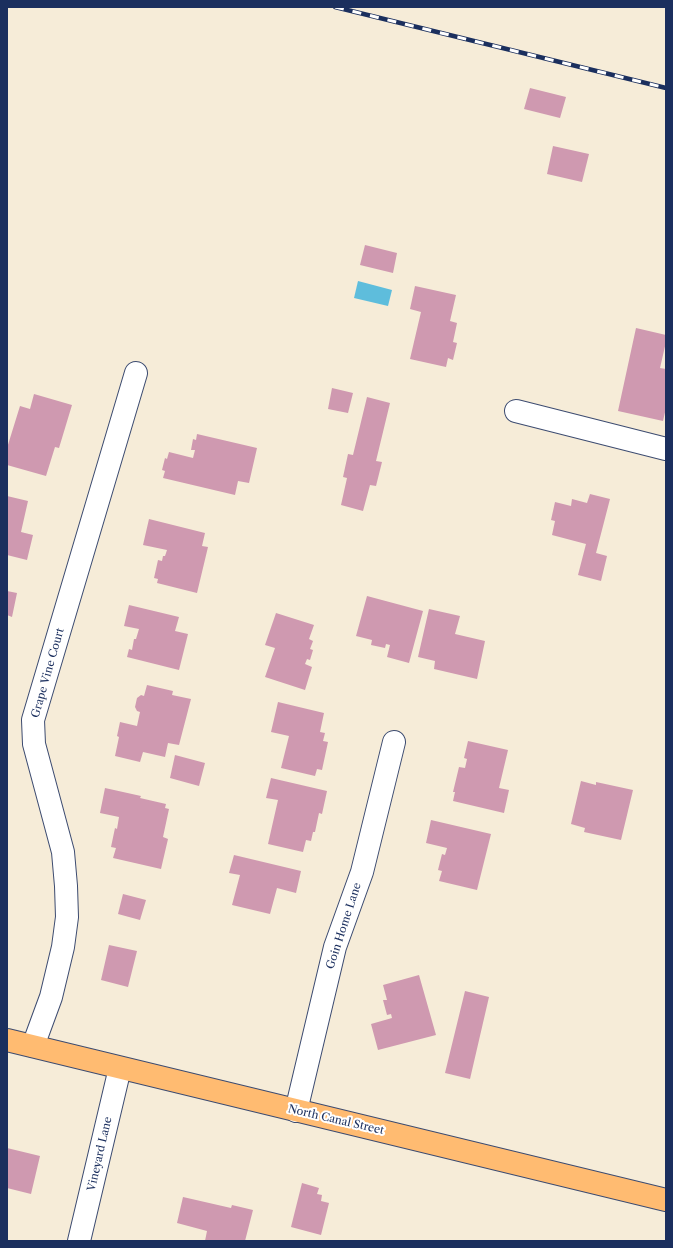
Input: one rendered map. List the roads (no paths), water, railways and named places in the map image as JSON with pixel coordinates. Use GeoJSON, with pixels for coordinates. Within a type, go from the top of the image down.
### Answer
{"type":"FeatureCollection","features":[{"type":"Feature","properties":{"kind":"main road","name":"North Canal Street"},"geometry":{"type":"LineString","coordinates":[[7,1040],[666,1200]]}},
{"type":"Feature","properties":{"kind":"street","name":"Grape Vine Court"},"geometry":{"type":"LineString","coordinates":[[33,1046],[52,990],[64,947],[66,917],[66,886],[63,852],[34,744],[33,720],[136,373]]}},
{"type":"Feature","properties":{"kind":"street"},"geometry":{"type":"LineString","coordinates":[[516,411],[666,449]]}},
{"type":"Feature","properties":{"kind":"street","name":"Goin Home Lane"},"geometry":{"type":"LineString","coordinates":[[296,1111],[335,947],[362,872],[394,742]]}},
{"type":"Feature","properties":{"kind":"street","name":"Vineyard Lane"},"geometry":{"type":"LineString","coordinates":[[79,1241],[120,1068]]}},
{"type":"Feature","properties":{"kind":"water"},"geometry":{"type":"Polygon","coordinates":[[[358,281],[392,290],[388,306],[354,298],[358,281]]]}},
{"type":"Feature","properties":{"kind":"railway"},"geometry":{"type":"LineString","coordinates":[[335,7],[666,88]]}}]}
